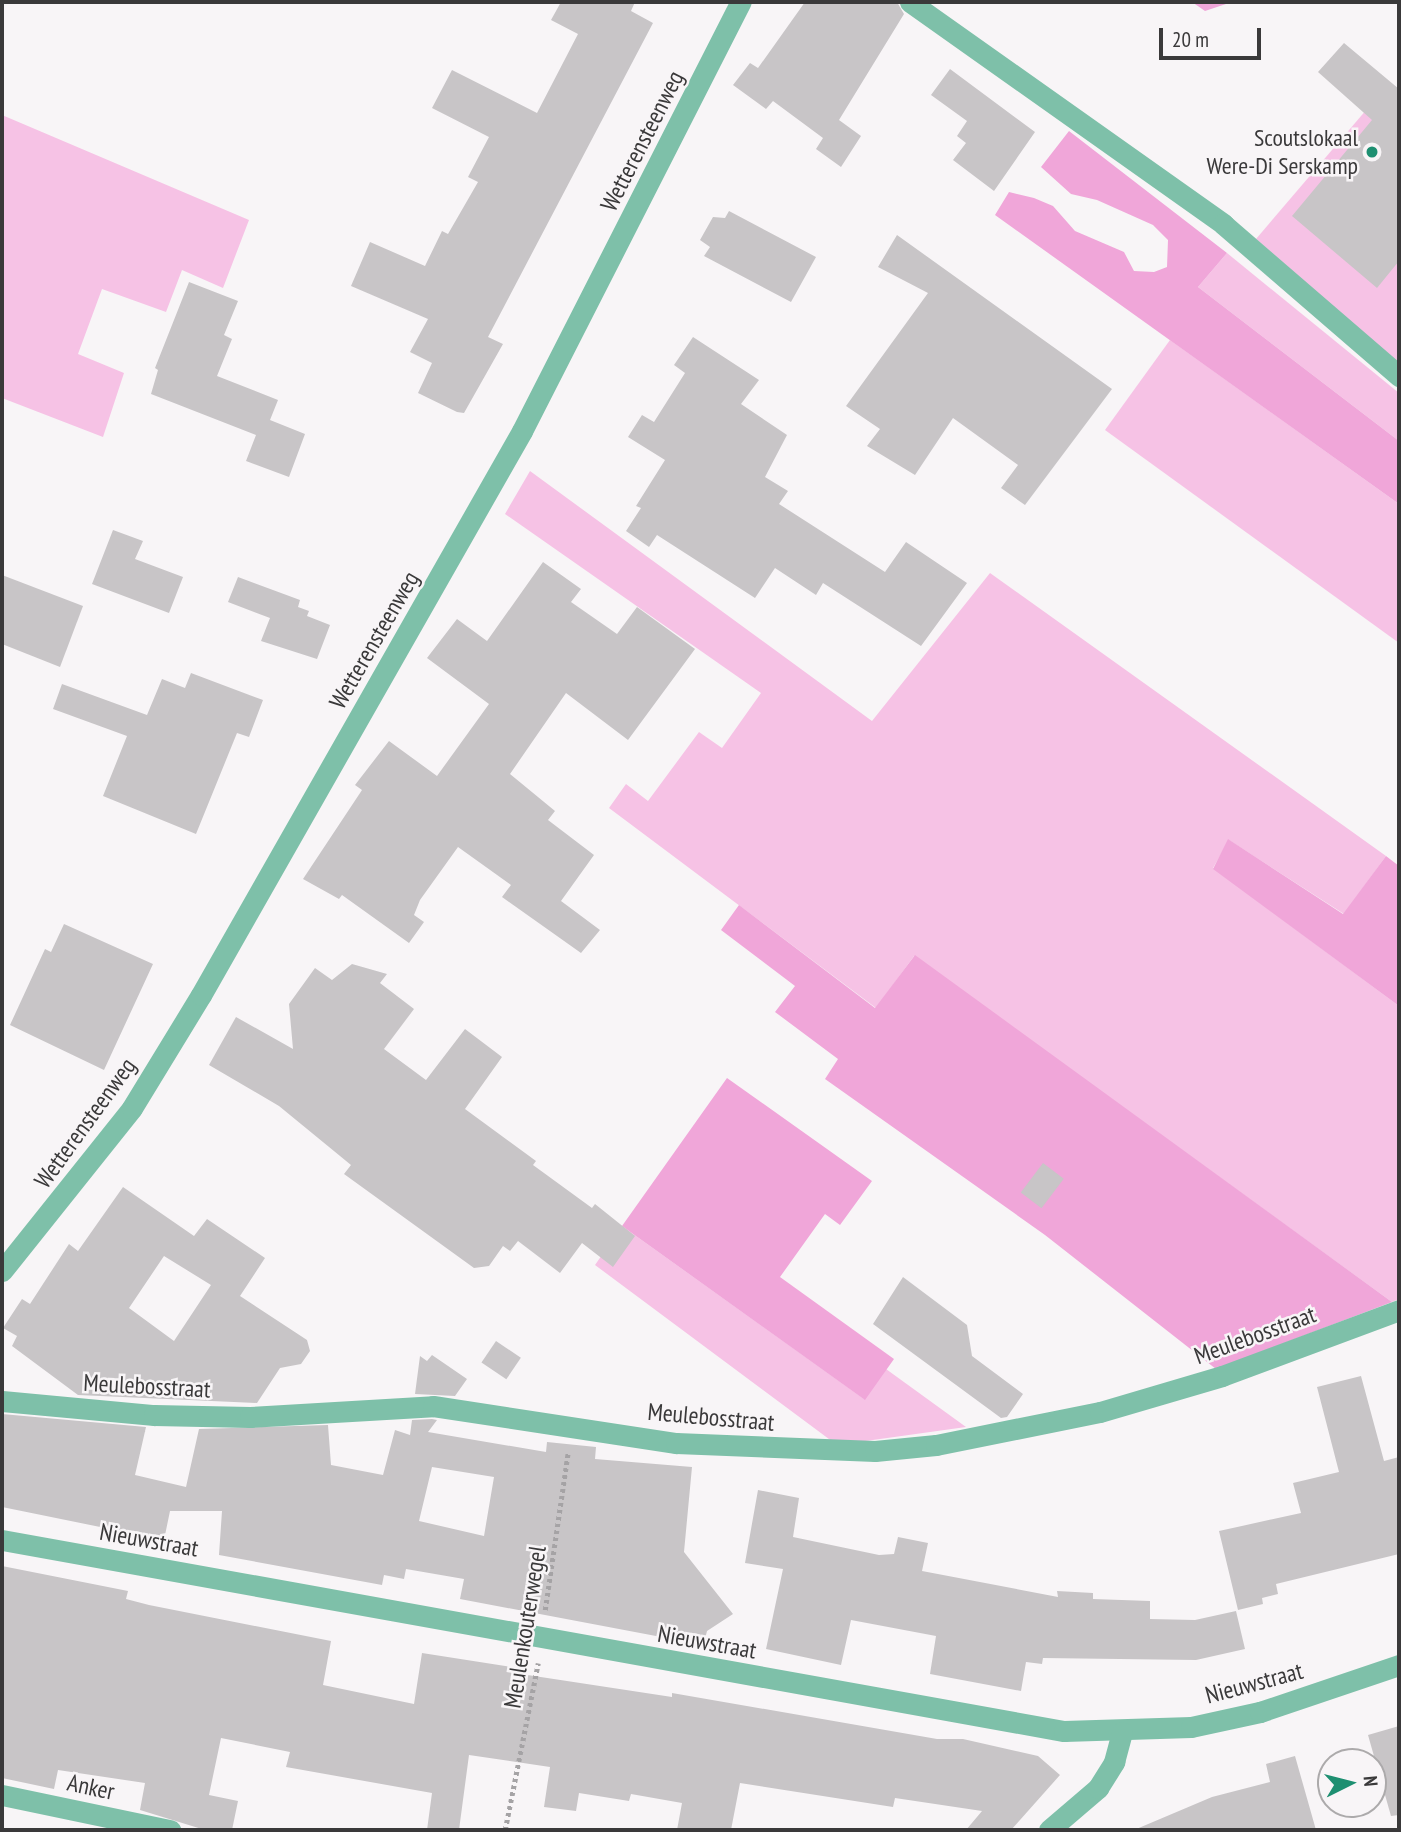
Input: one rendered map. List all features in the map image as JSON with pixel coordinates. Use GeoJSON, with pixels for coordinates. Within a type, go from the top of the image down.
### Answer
{"type":"FeatureCollection","features":[{"type":"Feature","properties":{"kind":"street","name":"Wetterensteenweg"},"geometry":{"type":"LineString","coordinates":[[2,1271],[132,1108],[201,995],[522,431],[741,2]]}},
{"type":"Feature","properties":{"kind":"street"},"geometry":{"type":"LineString","coordinates":[[910,2],[1223,224],[1399,376]]}},
{"type":"Feature","properties":{"kind":"street","name":"Meulebosstraat"},"geometry":{"type":"LineString","coordinates":[[2,1401],[155,1415],[250,1416],[433,1406],[676,1443],[805,1451],[936,1445],[1125,1405],[1222,1376],[1399,1310]]}},
{"type":"Feature","properties":{"kind":"street","name":"Nieuwstraat"},"geometry":{"type":"LineString","coordinates":[[2,1539],[538,1639],[1064,1731],[1122,1732],[1191,1727],[1260,1712],[1399,1665]]}},
{"type":"Feature","properties":{"kind":"street"},"geometry":{"type":"LineString","coordinates":[[1049,1830],[1098,1788],[1114,1762],[1122,1732]]}},
{"type":"Feature","properties":{"kind":"street","name":"Anker"},"geometry":{"type":"LineString","coordinates":[[2,1795],[170,1830]]}},
{"type":"Feature","properties":{"kind":"path","name":"Meulenkouterwegel"},"geometry":{"type":"LineString","coordinates":[[505,1830],[540,1652],[538,1639],[554,1567],[570,1428]]}},
{"type":"Feature","properties":{"kind":"shaded area"},"geometry":{"type":"Polygon","coordinates":[[[1192,2],[1232,2],[1205,11],[1192,2]]]}},
{"type":"Feature","properties":{"kind":"shaded area"},"geometry":{"type":"Polygon","coordinates":[[[1367,109],[1399,140],[1399,364],[1256,239],[1367,109]]]}},
{"type":"Feature","properties":{"kind":"shaded area"},"geometry":{"type":"Polygon","coordinates":[[[2,115],[249,220],[223,288],[182,270],[166,312],[102,289],[78,354],[124,373],[103,437],[2,398],[2,115]]]}},
{"type":"Feature","properties":{"kind":"shaded area"},"geometry":{"type":"Polygon","coordinates":[[[1069,131],[1227,253],[1198,287],[1399,441],[1399,504],[995,215],[1009,192],[1034,198],[1053,206],[1075,231],[1124,252],[1134,271],[1154,272],[1167,267],[1168,240],[1153,225],[1097,200],[1071,194],[1041,167],[1069,131]]]}},
{"type":"Feature","properties":{"kind":"shaded area"},"geometry":{"type":"Polygon","coordinates":[[[1227,253],[1399,393],[1399,441],[1198,287],[1227,253]]]}},
{"type":"Feature","properties":{"kind":"shaded area"},"geometry":{"type":"Polygon","coordinates":[[[1170,340],[1399,504],[1399,643],[1105,430],[1170,340]]]}},
{"type":"Feature","properties":{"kind":"shaded area"},"geometry":{"type":"Polygon","coordinates":[[[530,471],[872,721],[990,573],[1386,856],[1344,914],[1229,840],[1213,868],[1399,1006],[1399,1299],[1392,1302],[914,956],[876,1008],[609,808],[626,784],[648,801],[699,732],[722,748],[761,693],[505,514],[530,471]]]}},
{"type":"Feature","properties":{"kind":"shaded area"},"geometry":{"type":"Polygon","coordinates":[[[1228,839],[1343,914],[1386,856],[1399,866],[1399,1006],[1213,869],[1228,839]]]}},
{"type":"Feature","properties":{"kind":"shaded area"},"geometry":{"type":"Polygon","coordinates":[[[739,905],[875,1008],[915,955],[1392,1302],[1216,1369],[1045,1235],[825,1079],[838,1059],[775,1012],[795,986],[721,930],[739,905]]]}},
{"type":"Feature","properties":{"kind":"shaded area"},"geometry":{"type":"Polygon","coordinates":[[[727,1078],[872,1181],[840,1225],[825,1214],[780,1277],[894,1359],[865,1400],[622,1226],[727,1078]]]}},
{"type":"Feature","properties":{"kind":"shaded area"},"geometry":{"type":"Polygon","coordinates":[[[622,1226],[864,1399],[886,1369],[966,1427],[837,1445],[595,1265],[622,1226]]]}},
{"type":"Feature","properties":{"kind":"building"},"geometry":{"type":"Polygon","coordinates":[[[561,2],[635,2],[631,11],[653,23],[488,337],[503,344],[464,413],[457,412],[418,393],[432,363],[410,352],[428,319],[351,286],[370,242],[425,266],[442,231],[448,234],[478,182],[468,177],[489,137],[432,108],[452,70],[537,113],[578,34],[551,20],[561,2]]]}},
{"type":"Feature","properties":{"kind":"building"},"geometry":{"type":"Polygon","coordinates":[[[805,2],[897,2],[904,14],[839,120],[861,136],[841,167],[816,149],[823,138],[773,101],[766,109],[733,85],[750,63],[758,68],[805,2]]]}},
{"type":"Feature","properties":{"kind":"building","name":"Scoutslokaal Were-Di Serskamp"},"geometry":{"type":"Polygon","coordinates":[[[1344,43],[1399,89],[1399,261],[1377,288],[1292,216],[1372,120],[1318,72],[1344,43]]]}},
{"type":"Feature","properties":{"kind":"building"},"geometry":{"type":"Polygon","coordinates":[[[950,69],[1035,132],[994,191],[953,160],[966,143],[957,136],[967,121],[931,95],[950,69]]]}},
{"type":"Feature","properties":{"kind":"building"},"geometry":{"type":"Polygon","coordinates":[[[729,211],[816,257],[791,302],[704,256],[710,247],[700,240],[713,217],[725,218],[729,211]]]}},
{"type":"Feature","properties":{"kind":"building"},"geometry":{"type":"Polygon","coordinates":[[[897,235],[1112,389],[1025,505],[1001,488],[1018,465],[953,418],[915,475],[867,446],[880,429],[846,406],[928,293],[878,267],[897,235]]]}},
{"type":"Feature","properties":{"kind":"building"},"geometry":{"type":"Polygon","coordinates":[[[189,282],[238,301],[224,335],[232,339],[217,376],[278,400],[270,420],[305,434],[289,477],[246,461],[256,435],[151,394],[158,370],[155,368],[189,282]]]}},
{"type":"Feature","properties":{"kind":"building"},"geometry":{"type":"Polygon","coordinates":[[[693,337],[759,380],[741,404],[787,435],[765,477],[788,491],[779,504],[885,572],[906,542],[967,583],[921,646],[823,583],[816,595],[775,568],[755,598],[657,535],[649,547],[626,531],[641,508],[636,506],[665,460],[628,437],[642,415],[654,422],[685,373],[674,365],[693,337]]]}},
{"type":"Feature","properties":{"kind":"building"},"geometry":{"type":"Polygon","coordinates":[[[113,530],[143,541],[135,559],[183,577],[169,613],[92,584],[113,530]]]}},
{"type":"Feature","properties":{"kind":"building"},"geometry":{"type":"Polygon","coordinates":[[[543,562],[581,589],[571,602],[617,634],[637,607],[695,649],[628,740],[566,693],[510,774],[555,811],[548,820],[594,855],[561,901],[600,930],[581,953],[502,897],[511,885],[458,847],[420,900],[414,915],[424,922],[409,943],[342,895],[339,899],[303,879],[362,790],[355,785],[389,741],[437,776],[489,704],[427,658],[457,619],[487,641],[543,562]]]}},
{"type":"Feature","properties":{"kind":"building"},"geometry":{"type":"Polygon","coordinates":[[[2,575],[83,606],[60,667],[2,644],[2,575]]]}},
{"type":"Feature","properties":{"kind":"building"},"geometry":{"type":"Polygon","coordinates":[[[238,577],[300,600],[298,607],[309,611],[307,616],[330,625],[317,659],[261,641],[270,618],[228,602],[238,577]]]}},
{"type":"Feature","properties":{"kind":"building"},"geometry":{"type":"Polygon","coordinates":[[[191,673],[263,700],[249,737],[237,733],[196,834],[103,796],[127,736],[53,709],[62,684],[147,715],[162,679],[185,688],[191,673]]]}},
{"type":"Feature","properties":{"kind":"building"},"geometry":{"type":"Polygon","coordinates":[[[64,924],[153,964],[104,1070],[10,1025],[45,949],[51,952],[64,924]]]}},
{"type":"Feature","properties":{"kind":"building"},"geometry":{"type":"Polygon","coordinates":[[[352,964],[387,974],[380,983],[414,1009],[384,1049],[426,1080],[465,1029],[502,1057],[465,1109],[536,1161],[533,1165],[592,1208],[595,1204],[635,1236],[613,1267],[582,1243],[560,1273],[518,1241],[510,1251],[503,1246],[489,1266],[474,1268],[344,1174],[351,1165],[279,1106],[209,1065],[236,1017],[293,1049],[289,1004],[315,968],[332,980],[352,964]]]}},
{"type":"Feature","properties":{"kind":"building"},"geometry":{"type":"Polygon","coordinates":[[[1043,1163],[1064,1179],[1041,1208],[1021,1193],[1043,1163]]]}},
{"type":"Feature","properties":{"kind":"building"},"geometry":{"type":"Polygon","coordinates":[[[123,1187],[194,1236],[207,1219],[265,1258],[240,1296],[307,1340],[310,1351],[301,1364],[280,1368],[257,1403],[78,1395],[12,1346],[17,1336],[3,1328],[22,1299],[30,1304],[69,1244],[78,1251],[123,1187]],[[164,1256],[129,1308],[174,1341],[211,1285],[164,1256]]]}},
{"type":"Feature","properties":{"kind":"building"},"geometry":{"type":"Polygon","coordinates":[[[903,1277],[967,1325],[972,1356],[1023,1394],[1007,1417],[1001,1418],[873,1324],[903,1277]]]}},
{"type":"Feature","properties":{"kind":"building"},"geometry":{"type":"Polygon","coordinates":[[[496,1341],[521,1358],[506,1379],[481,1363],[496,1341]]]}},
{"type":"Feature","properties":{"kind":"building"},"geometry":{"type":"Polygon","coordinates":[[[432,1355],[467,1379],[455,1396],[415,1394],[420,1356],[427,1361],[432,1355]]]}},
{"type":"Feature","properties":{"kind":"building"},"geometry":{"type":"Polygon","coordinates":[[[1361,1376],[1384,1461],[1399,1457],[1399,1554],[1276,1584],[1278,1594],[1262,1598],[1263,1604],[1238,1610],[1219,1531],[1301,1513],[1293,1483],[1339,1472],[1317,1387],[1361,1376]]]}},
{"type":"Feature","properties":{"kind":"building"},"geometry":{"type":"Polygon","coordinates":[[[2,1414],[146,1427],[135,1475],[186,1487],[199,1429],[328,1425],[331,1465],[383,1475],[395,1430],[410,1435],[412,1420],[432,1419],[437,1420],[428,1432],[546,1452],[547,1442],[596,1447],[595,1459],[692,1467],[684,1552],[733,1614],[707,1631],[704,1643],[693,1643],[460,1599],[464,1579],[406,1569],[404,1579],[384,1575],[382,1585],[219,1555],[222,1511],[170,1511],[164,1540],[2,1507],[2,1414]],[[432,1467],[419,1521],[484,1536],[494,1477],[432,1467]]]}},
{"type":"Feature","properties":{"kind":"building"},"geometry":{"type":"Polygon","coordinates":[[[758,1490],[799,1498],[793,1537],[879,1555],[894,1554],[898,1537],[928,1543],[922,1571],[1058,1597],[1057,1591],[1093,1593],[1093,1599],[1150,1601],[1150,1619],[1195,1620],[1236,1611],[1245,1649],[1196,1660],[1043,1658],[1042,1664],[1026,1662],[1021,1691],[930,1674],[936,1636],[851,1620],[841,1665],[766,1649],[783,1569],[745,1563],[758,1490]]]}},
{"type":"Feature","properties":{"kind":"building"},"geometry":{"type":"Polygon","coordinates":[[[2,1566],[128,1591],[126,1599],[149,1605],[331,1641],[323,1685],[414,1704],[422,1653],[512,1667],[521,1674],[672,1697],[672,1693],[937,1739],[963,1739],[1038,1756],[1060,1775],[1011,1830],[966,1830],[982,1811],[895,1798],[893,1807],[740,1783],[731,1830],[677,1830],[682,1803],[631,1794],[629,1801],[579,1793],[576,1811],[544,1807],[550,1767],[469,1755],[459,1830],[427,1830],[432,1793],[286,1767],[290,1752],[221,1738],[209,1795],[238,1801],[232,1830],[205,1830],[140,1810],[145,1783],[58,1770],[54,1789],[2,1778],[2,1566]]]}},
{"type":"Feature","properties":{"kind":"building"},"geometry":{"type":"Polygon","coordinates":[[[1399,1726],[1399,1815],[1391,1816],[1387,1802],[1387,1748],[1372,1748],[1368,1735],[1399,1726]]]}},
{"type":"Feature","properties":{"kind":"building"},"geometry":{"type":"Polygon","coordinates":[[[1295,1756],[1316,1830],[1134,1830],[1212,1797],[1270,1782],[1266,1764],[1295,1756]]]}},
{"type":"Feature","properties":{"kind":"place","name":"Scoutslokaal Were-Di Serskamp"},"geometry":{"type":"Point","coordinates":[1372,152]}}]}
